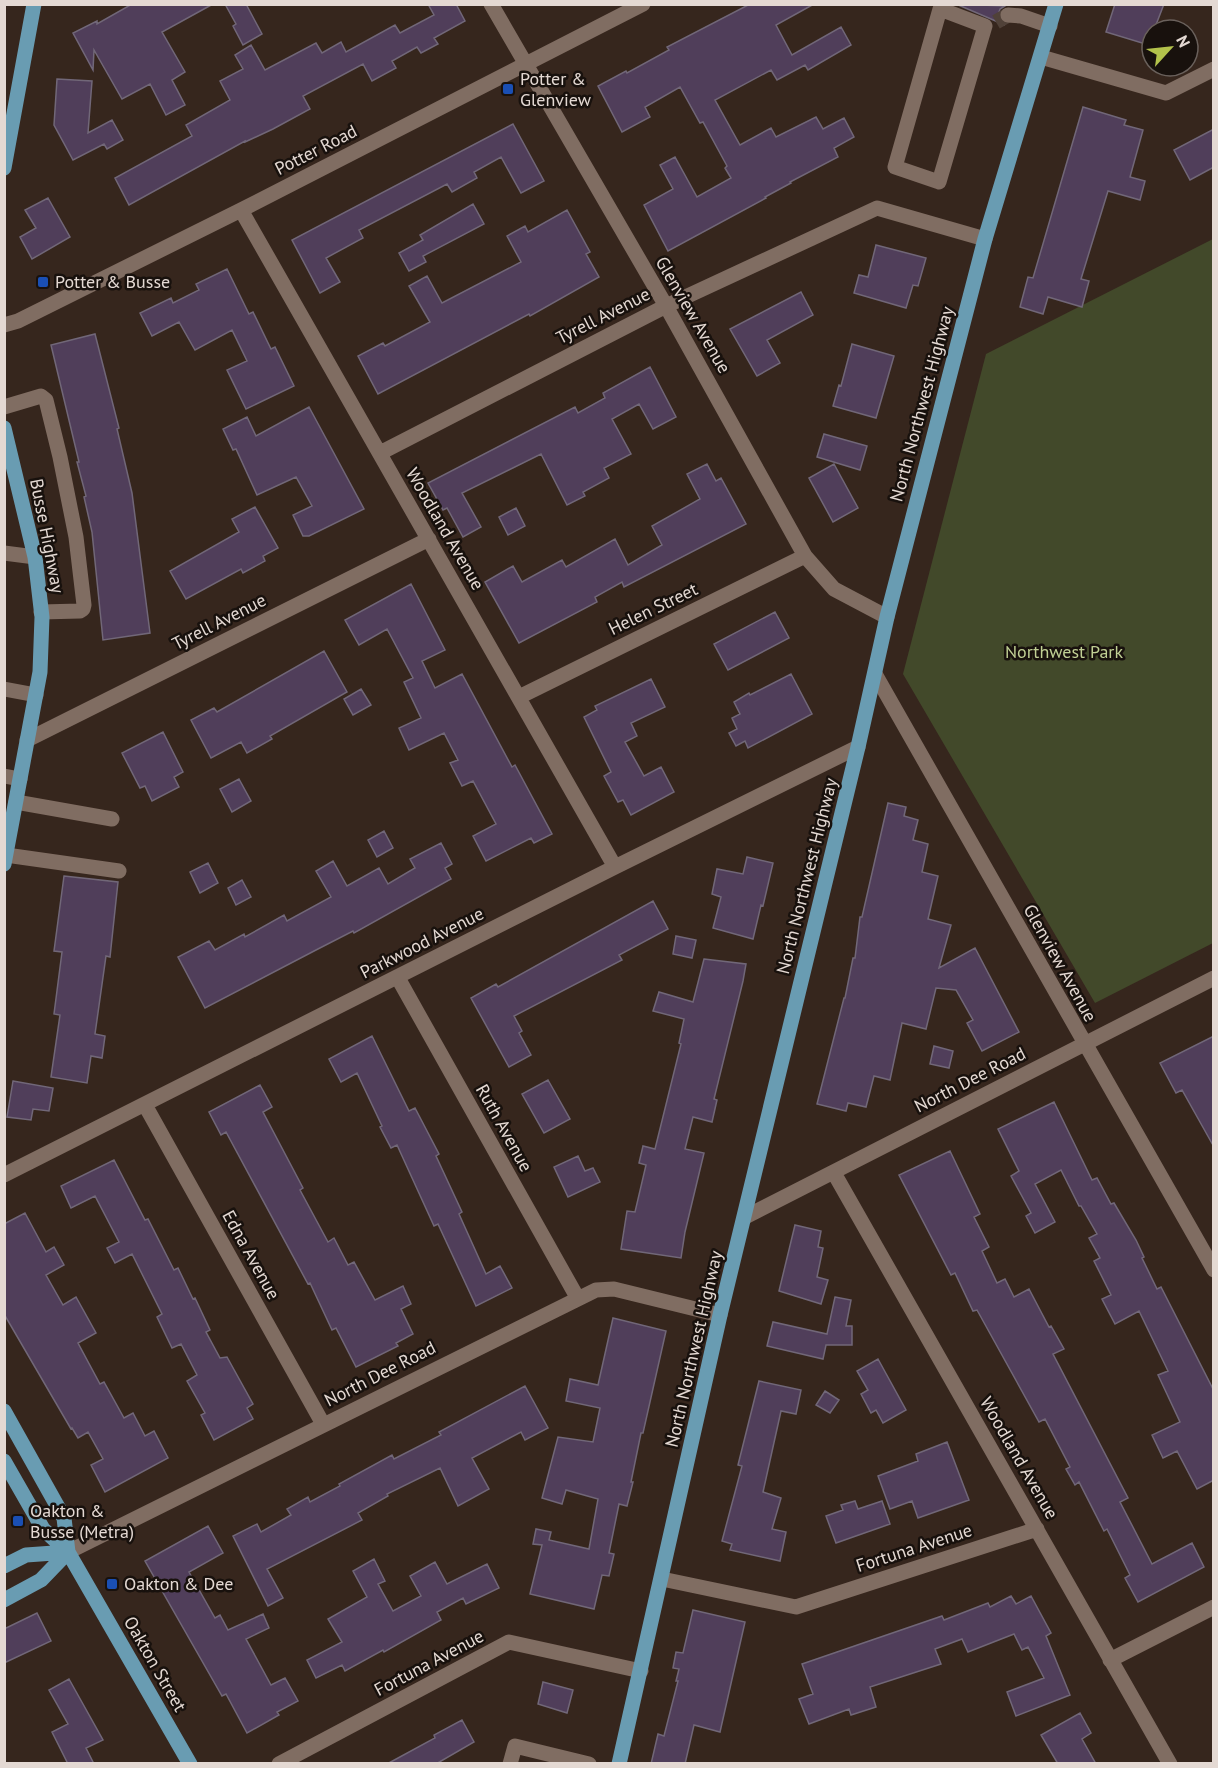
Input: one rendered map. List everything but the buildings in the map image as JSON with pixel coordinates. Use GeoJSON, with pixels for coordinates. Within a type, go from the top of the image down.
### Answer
{"type":"FeatureCollection","features":[{"type":"Feature","properties":{"kind":"main road"},"geometry":{"type":"LineString","coordinates":[[4,168],[34,4]]}},
{"type":"Feature","properties":{"kind":"main road","name":"North Northwest Highway"},"geometry":{"type":"LineString","coordinates":[[619,1764],[720,1315],[858,747],[887,617],[985,239],[1056,4]]}},
{"type":"Feature","properties":{"kind":"main road","name":"Busse Highway"},"geometry":{"type":"LineString","coordinates":[[4,428],[35,557],[41,612],[40,672],[5,860]]}},
{"type":"Feature","properties":{"kind":"main road","name":"Oakton Street"},"geometry":{"type":"LineString","coordinates":[[4,1411],[64,1518],[68,1552]]}},
{"type":"Feature","properties":{"kind":"main road","name":"Oakton Street"},"geometry":{"type":"LineString","coordinates":[[4,1461],[42,1529],[68,1552],[190,1764]]}},
{"type":"Feature","properties":{"kind":"main road","name":"North Dee Road"},"geometry":{"type":"LineString","coordinates":[[4,1566],[26,1555],[68,1552]]}},
{"type":"Feature","properties":{"kind":"main road","name":"North Dee Road"},"geometry":{"type":"LineString","coordinates":[[4,1600],[41,1581],[68,1552]]}},
{"type":"Feature","properties":{"kind":"street","name":"Glenview Avenue"},"geometry":{"type":"LineString","coordinates":[[491,4],[666,306],[805,556],[834,589],[887,617]]}},
{"type":"Feature","properties":{"kind":"street","name":"Potter Road"},"geometry":{"type":"LineString","coordinates":[[4,325],[18,321],[241,210],[643,4]]}},
{"type":"Feature","properties":{"kind":"street"},"geometry":{"type":"LineString","coordinates":[[996,21],[939,182],[895,166],[940,9],[996,21],[1021,16],[1050,26]]}},
{"type":"Feature","properties":{"kind":"street"},"geometry":{"type":"LineString","coordinates":[[1041,57],[1166,93],[1214,69]]}},
{"type":"Feature","properties":{"kind":"street","name":"Tyrell Avenue"},"geometry":{"type":"LineString","coordinates":[[380,453],[666,306],[877,208],[985,239]]}},
{"type":"Feature","properties":{"kind":"street","name":"Woodland Avenue"},"geometry":{"type":"LineString","coordinates":[[241,210],[615,867]]}},
{"type":"Feature","properties":{"kind":"street"},"geometry":{"type":"LineString","coordinates":[[4,407],[41,396],[46,400],[76,537],[83,609],[41,612]]}},
{"type":"Feature","properties":{"kind":"street","name":"Tyrell Avenue"},"geometry":{"type":"LineString","coordinates":[[27,740],[429,539]]}},
{"type":"Feature","properties":{"kind":"street"},"geometry":{"type":"LineString","coordinates":[[4,553],[35,557]]}},
{"type":"Feature","properties":{"kind":"street","name":"Helen Street"},"geometry":{"type":"LineString","coordinates":[[519,697],[805,556]]}},
{"type":"Feature","properties":{"kind":"street","name":"Glenview Avenue"},"geometry":{"type":"LineString","coordinates":[[874,674],[1214,1270]]}},
{"type":"Feature","properties":{"kind":"street"},"geometry":{"type":"LineString","coordinates":[[4,689],[36,695]]}},
{"type":"Feature","properties":{"kind":"street","name":"Parkwood Avenue"},"geometry":{"type":"LineString","coordinates":[[4,1175],[858,747]]}},
{"type":"Feature","properties":{"kind":"street"},"geometry":{"type":"LineString","coordinates":[[4,776],[20,779]]}},
{"type":"Feature","properties":{"kind":"street"},"geometry":{"type":"LineString","coordinates":[[16,802],[112,819]]}},
{"type":"Feature","properties":{"kind":"street"},"geometry":{"type":"LineString","coordinates":[[5,860],[119,871]]}},
{"type":"Feature","properties":{"kind":"street","name":"Ruth Avenue"},"geometry":{"type":"LineString","coordinates":[[398,978],[577,1297]]}},
{"type":"Feature","properties":{"kind":"street","name":"North Dee Road"},"geometry":{"type":"LineString","coordinates":[[745,1217],[1214,978]]}},
{"type":"Feature","properties":{"kind":"street","name":"Edna Avenue"},"geometry":{"type":"LineString","coordinates":[[145,1105],[323,1424]]}},
{"type":"Feature","properties":{"kind":"street","name":"Woodland Avenue"},"geometry":{"type":"LineString","coordinates":[[834,1173],[1170,1764]]}},
{"type":"Feature","properties":{"kind":"street","name":"North Dee Road"},"geometry":{"type":"LineString","coordinates":[[68,1552],[577,1297],[596,1290],[614,1289],[720,1315]]}},
{"type":"Feature","properties":{"kind":"street","name":"Fortuna Avenue"},"geometry":{"type":"LineString","coordinates":[[662,1579],[796,1607],[1037,1529]]}},
{"type":"Feature","properties":{"kind":"street"},"geometry":{"type":"LineString","coordinates":[[1110,1660],[1214,1607]]}},
{"type":"Feature","properties":{"kind":"street","name":"Fortuna Avenue"},"geometry":{"type":"LineString","coordinates":[[279,1764],[509,1642],[640,1671]]}},
{"type":"Feature","properties":{"kind":"street"},"geometry":{"type":"LineString","coordinates":[[510,1764],[515,1746],[555,1760],[589,1764]]}},
{"type":"Feature","properties":{"kind":"green space","name":"Northwest Park"},"geometry":{"type":"Polygon","coordinates":[[[1213,239],[1213,943],[1095,1003],[903,674],[986,354],[1213,239]]]}},
{"type":"Feature","properties":{"kind":"tunnel"},"geometry":{"type":"LineString","coordinates":[[996,22],[1008,15]]}},
{"type":"Feature","properties":{"kind":"place","name":"Potter & Glenview"},"geometry":{"type":"Point","coordinates":[508,89]}},
{"type":"Feature","properties":{"kind":"place","name":"Potter & Busse"},"geometry":{"type":"Point","coordinates":[43,282]}},
{"type":"Feature","properties":{"kind":"place","name":"Oakton & Busse (Metra)"},"geometry":{"type":"Point","coordinates":[18,1521]}},
{"type":"Feature","properties":{"kind":"place","name":"Oakton & Dee"},"geometry":{"type":"Point","coordinates":[112,1584]}}]}
